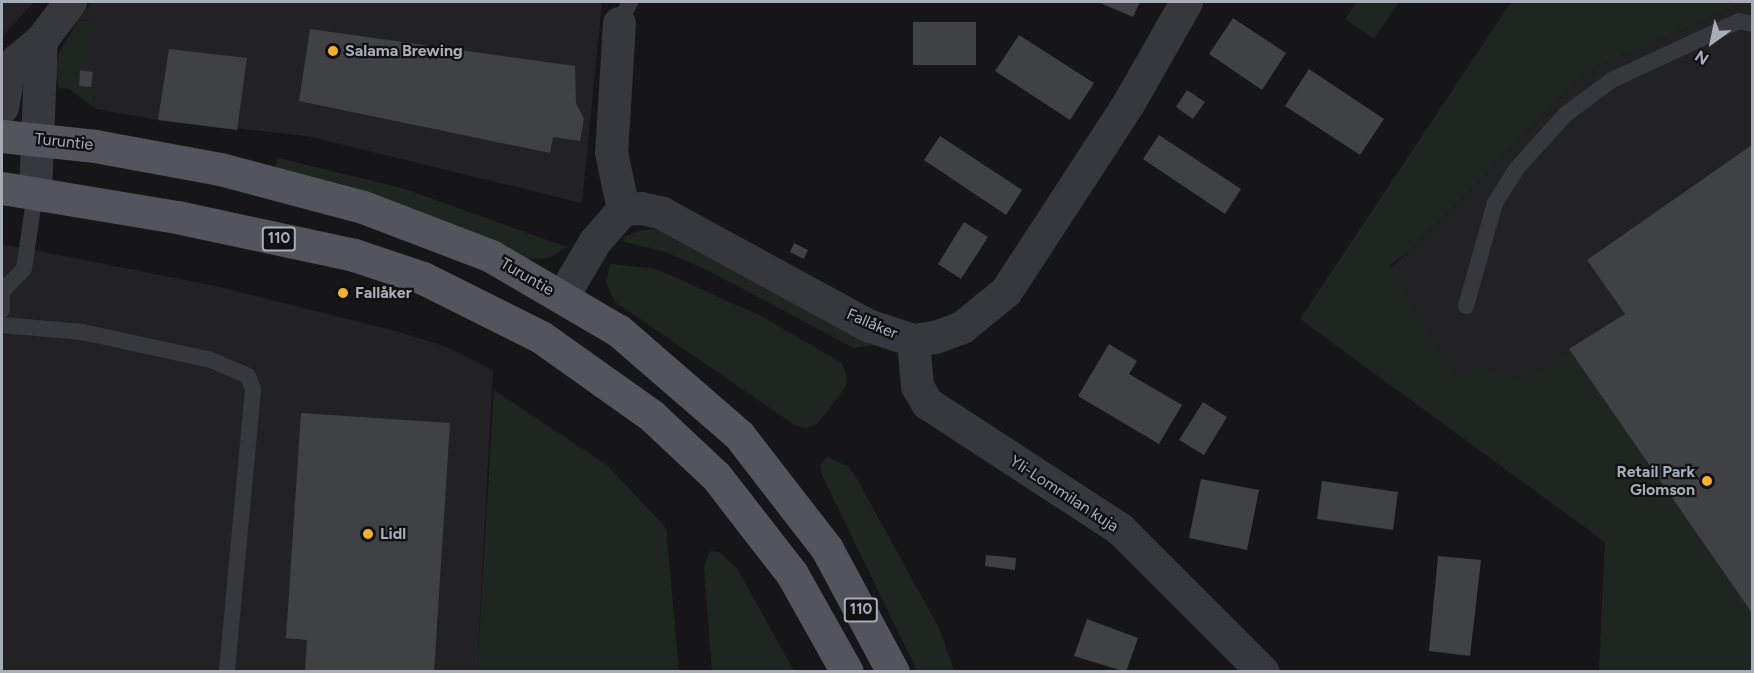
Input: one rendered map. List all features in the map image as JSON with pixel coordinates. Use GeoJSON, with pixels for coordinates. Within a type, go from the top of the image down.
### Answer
{"type":"FeatureCollection","features":[{"type":"Feature","properties":{"kind":"main road","name":"Turuntie"},"geometry":{"type":"LineString","coordinates":[[2,136],[39,139],[220,169],[363,207],[491,256],[619,331],[740,435],[826,549],[893,672]]}},
{"type":"Feature","properties":{"kind":"main road","name":"110"},"geometry":{"type":"LineString","coordinates":[[2,189],[177,217],[354,255],[423,278],[541,337],[652,416],[716,476],[792,573],[847,672]]}},
{"type":"Feature","properties":{"kind":"street"},"geometry":{"type":"LineString","coordinates":[[2,107],[7,78],[17,60],[41,40],[70,2]]}},
{"type":"Feature","properties":{"kind":"street","name":"Fallåker"},"geometry":{"type":"LineString","coordinates":[[623,209],[662,213],[867,325],[913,340],[935,337],[962,327],[1006,291],[1129,102],[1186,2]]}},
{"type":"Feature","properties":{"kind":"street"},"geometry":{"type":"LineString","coordinates":[[562,297],[595,241],[623,209],[611,152],[625,12]]}},
{"type":"Feature","properties":{"kind":"street"},"geometry":{"type":"LineString","coordinates":[[35,194],[39,139],[41,40]]}},
{"type":"Feature","properties":{"kind":"street","name":"Yli-Lommilan kuja"},"geometry":{"type":"LineString","coordinates":[[913,340],[917,386],[927,403],[1120,529],[1263,672]]}},
{"type":"Feature","properties":{"kind":"lane"},"geometry":{"type":"LineString","coordinates":[[1466,306],[1495,203],[1516,168],[1566,114],[1612,80],[1739,21],[1752,24]]}},
{"type":"Feature","properties":{"kind":"lane"},"geometry":{"type":"LineString","coordinates":[[2,310],[3,287],[24,268],[35,194]]}},
{"type":"Feature","properties":{"kind":"lane"},"geometry":{"type":"LineString","coordinates":[[2,325],[82,332],[211,360],[248,376],[253,390],[227,672]]}},
{"type":"Feature","properties":{"kind":"shaded area"},"geometry":{"type":"Polygon","coordinates":[[[2,2],[34,2],[2,37],[2,2]]]}},
{"type":"Feature","properties":{"kind":"shaded area"},"geometry":{"type":"Polygon","coordinates":[[[92,2],[602,2],[582,203],[307,136],[158,120],[96,109],[91,87],[93,72],[80,70],[94,21],[78,20],[92,2]]]}},
{"type":"Feature","properties":{"kind":"shaded area"},"geometry":{"type":"Polygon","coordinates":[[[1357,2],[1399,2],[1374,39],[1345,19],[1357,2]]]}},
{"type":"Feature","properties":{"kind":"shaded area"},"geometry":{"type":"Polygon","coordinates":[[[1511,2],[1745,2],[1586,71],[1410,252],[1389,265],[1457,378],[1479,365],[1525,381],[1569,349],[1752,613],[1752,671],[1599,671],[1605,542],[1300,319],[1511,2]]]}},
{"type":"Feature","properties":{"kind":"shaded area"},"geometry":{"type":"Polygon","coordinates":[[[1745,2],[1752,2],[1752,671],[1599,671],[1605,542],[1313,328],[1410,252],[1586,71],[1745,2]]]}},
{"type":"Feature","properties":{"kind":"shaded area"},"geometry":{"type":"Polygon","coordinates":[[[78,20],[94,21],[79,85],[91,87],[96,109],[69,89],[59,88],[55,72],[59,53],[78,20]]]}},
{"type":"Feature","properties":{"kind":"shaded area"},"geometry":{"type":"Polygon","coordinates":[[[278,158],[402,188],[567,247],[549,258],[525,259],[275,167],[278,158]]]}},
{"type":"Feature","properties":{"kind":"shaded area"},"geometry":{"type":"Polygon","coordinates":[[[651,229],[667,231],[875,345],[854,348],[707,270],[663,251],[624,242],[623,238],[637,231],[651,229]]]}},
{"type":"Feature","properties":{"kind":"shaded area"},"geometry":{"type":"Polygon","coordinates":[[[2,244],[216,286],[396,331],[447,347],[493,370],[477,671],[2,671],[2,244]]]}},
{"type":"Feature","properties":{"kind":"shaded area"},"geometry":{"type":"Polygon","coordinates":[[[610,264],[656,269],[761,316],[842,363],[847,378],[845,388],[818,423],[807,428],[796,426],[615,302],[606,283],[610,264]]]}},
{"type":"Feature","properties":{"kind":"shaded area"},"geometry":{"type":"Polygon","coordinates":[[[494,390],[607,465],[666,528],[679,671],[477,671],[494,390]]]}},
{"type":"Feature","properties":{"kind":"shaded area"},"geometry":{"type":"Polygon","coordinates":[[[827,457],[848,466],[857,479],[940,630],[954,671],[917,671],[822,475],[820,466],[827,457]]]}},
{"type":"Feature","properties":{"kind":"shaded area"},"geometry":{"type":"Polygon","coordinates":[[[710,551],[719,552],[737,568],[794,671],[712,671],[704,567],[710,551]]]}},
{"type":"Feature","properties":{"kind":"building"},"geometry":{"type":"Polygon","coordinates":[[[1098,2],[1140,2],[1133,17],[1098,2]]]}},
{"type":"Feature","properties":{"kind":"building"},"geometry":{"type":"Polygon","coordinates":[[[1233,18],[1286,53],[1262,90],[1209,54],[1233,18]]]}},
{"type":"Feature","properties":{"kind":"building"},"geometry":{"type":"Polygon","coordinates":[[[913,22],[976,22],[976,65],[913,65],[913,22]]]}},
{"type":"Feature","properties":{"kind":"building"},"geometry":{"type":"Polygon","coordinates":[[[310,29],[575,66],[576,103],[584,119],[580,141],[553,137],[550,153],[299,101],[310,29]]]}},
{"type":"Feature","properties":{"kind":"building"},"geometry":{"type":"Polygon","coordinates":[[[1019,35],[1094,83],[1070,120],[995,71],[1019,35]]]}},
{"type":"Feature","properties":{"kind":"building"},"geometry":{"type":"Polygon","coordinates":[[[169,49],[247,58],[237,130],[158,120],[169,49]]]}},
{"type":"Feature","properties":{"kind":"building"},"geometry":{"type":"Polygon","coordinates":[[[1309,69],[1384,119],[1360,155],[1285,106],[1309,69]]]}},
{"type":"Feature","properties":{"kind":"building"},"geometry":{"type":"Polygon","coordinates":[[[80,70],[93,72],[91,87],[79,86],[80,70]]]}},
{"type":"Feature","properties":{"kind":"building"},"geometry":{"type":"Polygon","coordinates":[[[1187,90],[1205,102],[1193,119],[1176,107],[1187,90]]]}},
{"type":"Feature","properties":{"kind":"building"},"geometry":{"type":"Polygon","coordinates":[[[1159,135],[1241,189],[1225,214],[1143,159],[1159,135]]]}},
{"type":"Feature","properties":{"kind":"building"},"geometry":{"type":"Polygon","coordinates":[[[940,136],[1022,190],[1006,215],[924,160],[940,136]]]}},
{"type":"Feature","properties":{"kind":"building","name":"Retail Park Glomson"},"geometry":{"type":"Polygon","coordinates":[[[1752,145],[1752,613],[1569,349],[1625,314],[1587,260],[1752,145]]]}},
{"type":"Feature","properties":{"kind":"building"},"geometry":{"type":"Polygon","coordinates":[[[964,222],[988,237],[961,279],[938,264],[964,222]]]}},
{"type":"Feature","properties":{"kind":"building"},"geometry":{"type":"Polygon","coordinates":[[[794,243],[808,250],[804,259],[790,252],[794,243]]]}},
{"type":"Feature","properties":{"kind":"building"},"geometry":{"type":"Polygon","coordinates":[[[1109,344],[1137,361],[1129,374],[1182,405],[1159,444],[1078,396],[1109,344]]]}},
{"type":"Feature","properties":{"kind":"building"},"geometry":{"type":"Polygon","coordinates":[[[1203,402],[1227,417],[1204,455],[1179,440],[1203,402]]]}},
{"type":"Feature","properties":{"kind":"building","name":"Lidl"},"geometry":{"type":"Polygon","coordinates":[[[301,413],[450,423],[434,672],[305,672],[307,640],[286,638],[301,413]]]}},
{"type":"Feature","properties":{"kind":"building"},"geometry":{"type":"Polygon","coordinates":[[[1201,479],[1259,490],[1247,550],[1189,538],[1201,479]]]}},
{"type":"Feature","properties":{"kind":"building"},"geometry":{"type":"Polygon","coordinates":[[[1322,481],[1398,492],[1393,530],[1317,519],[1322,481]]]}},
{"type":"Feature","properties":{"kind":"building"},"geometry":{"type":"Polygon","coordinates":[[[986,555],[1016,558],[1015,570],[985,566],[986,555]]]}},
{"type":"Feature","properties":{"kind":"building"},"geometry":{"type":"Polygon","coordinates":[[[1438,556],[1481,560],[1470,656],[1429,651],[1438,556]]]}},
{"type":"Feature","properties":{"kind":"building"},"geometry":{"type":"Polygon","coordinates":[[[1087,619],[1138,638],[1126,672],[1074,656],[1087,619]]]}},
{"type":"Feature","properties":{"kind":"place","name":"Salama Brewing"},"geometry":{"type":"Point","coordinates":[333,51]}},
{"type":"Feature","properties":{"kind":"place","name":"Fallåker"},"geometry":{"type":"Point","coordinates":[343,293]}},
{"type":"Feature","properties":{"kind":"place","name":"Retail Park Glomson"},"geometry":{"type":"Point","coordinates":[1707,481]}},
{"type":"Feature","properties":{"kind":"place","name":"Lidl"},"geometry":{"type":"Point","coordinates":[368,534]}}]}
